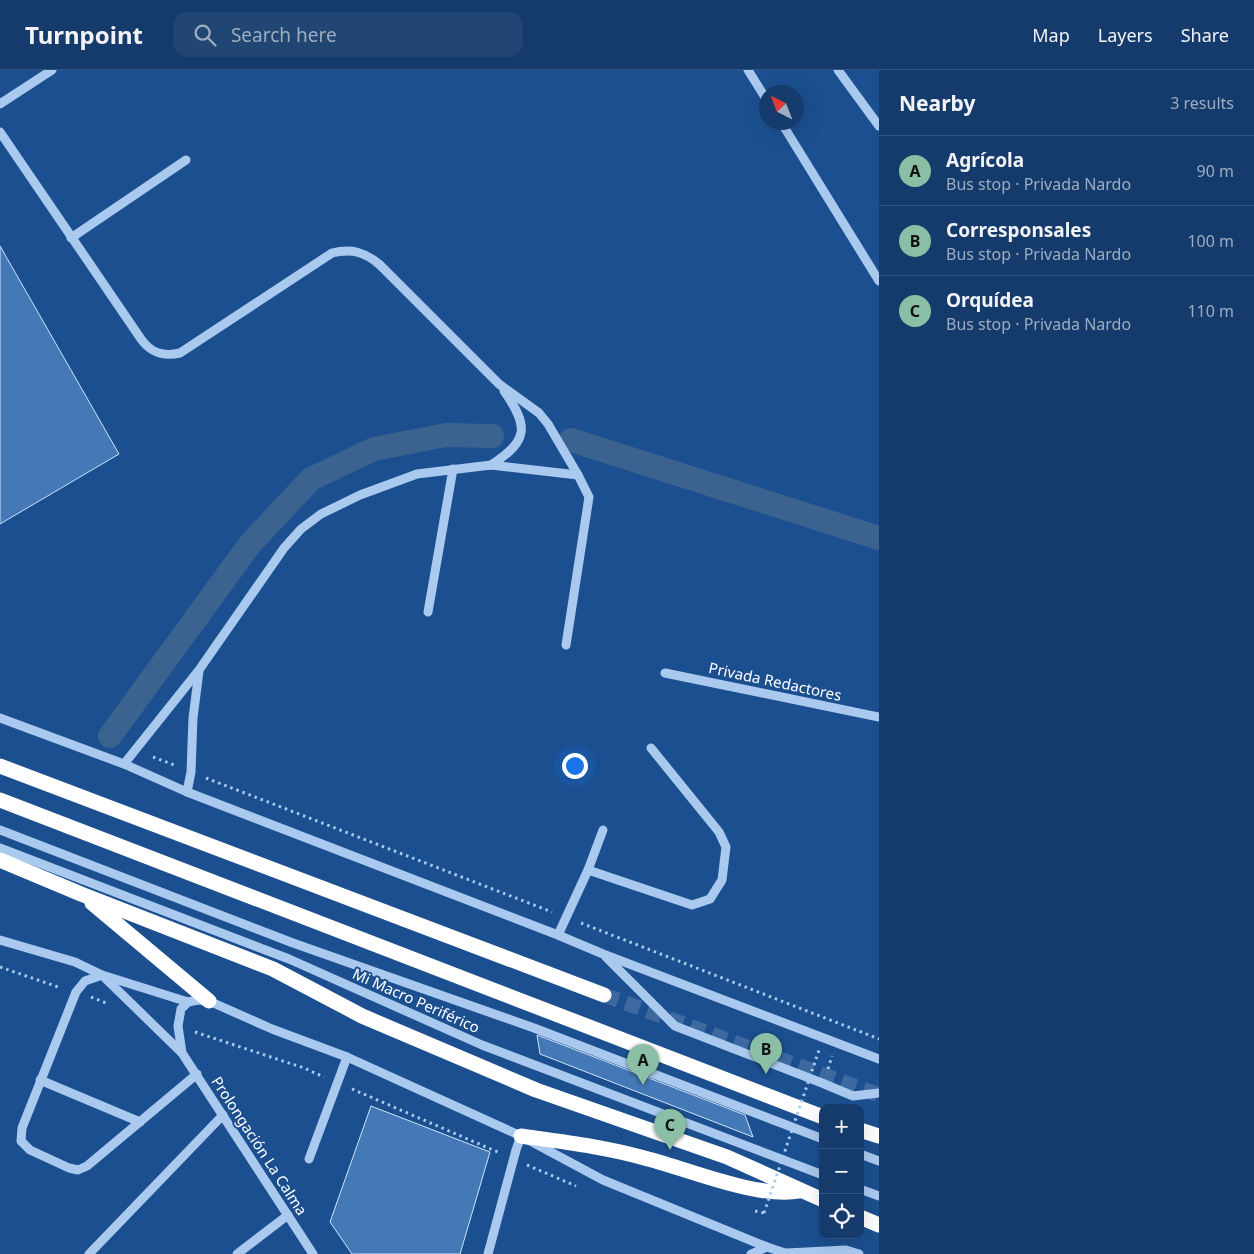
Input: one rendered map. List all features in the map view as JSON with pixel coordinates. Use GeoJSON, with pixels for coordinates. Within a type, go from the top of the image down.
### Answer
{"type":"FeatureCollection","features":[{"type":"Feature","properties":{"kind":"highway"},"geometry":{"type":"LineString","coordinates":[[0,766],[604,994]]}},
{"type":"Feature","properties":{"kind":"highway"},"geometry":{"type":"LineString","coordinates":[[0,800],[819,1115]]}},
{"type":"Feature","properties":{"kind":"highway"},"geometry":{"type":"LineString","coordinates":[[0,860],[81,894],[273,969],[362,1016],[536,1090],[727,1158],[819,1198]]}},
{"type":"Feature","properties":{"kind":"highway"},"geometry":{"type":"LineString","coordinates":[[81,894],[209,1001]]}},
{"type":"Feature","properties":{"kind":"highway"},"geometry":{"type":"LineString","coordinates":[[864,1131],[879,1136]]}},
{"type":"Feature","properties":{"kind":"highway"},"geometry":{"type":"LineString","coordinates":[[521,1136],[580,1144],[647,1158],[751,1189],[786,1193],[801,1191]]}},
{"type":"Feature","properties":{"kind":"highway"},"geometry":{"type":"LineString","coordinates":[[864,1210],[879,1215]]}},
{"type":"Feature","properties":{"kind":"highway"},"geometry":{"type":"LineString","coordinates":[[864,1219],[879,1225]]}},
{"type":"Feature","properties":{"kind":"street"},"geometry":{"type":"LineString","coordinates":[[0,104],[52,70]]}},
{"type":"Feature","properties":{"kind":"street"},"geometry":{"type":"LineString","coordinates":[[748,70],[759,88]]}},
{"type":"Feature","properties":{"kind":"street"},"geometry":{"type":"LineString","coordinates":[[838,70],[879,126]]}},
{"type":"Feature","properties":{"kind":"street"},"geometry":{"type":"LineString","coordinates":[[786,130],[879,281]]}},
{"type":"Feature","properties":{"kind":"street"},"geometry":{"type":"LineString","coordinates":[[0,132],[146,346],[162,355],[180,353],[322,258],[337,252],[354,251],[364,253],[380,265],[499,384],[538,413],[548,424],[589,496],[566,645]]}},
{"type":"Feature","properties":{"kind":"street"},"geometry":{"type":"LineString","coordinates":[[71,238],[186,160]]}},
{"type":"Feature","properties":{"kind":"street"},"geometry":{"type":"LineString","coordinates":[[491,464],[507,455],[518,443],[521,430],[521,419],[516,408],[499,384]]}},
{"type":"Feature","properties":{"kind":"street"},"geometry":{"type":"LineString","coordinates":[[124,764],[199,670],[270,567],[301,529],[321,514],[360,495],[416,474],[491,464],[578,475]]}},
{"type":"Feature","properties":{"kind":"street"},"geometry":{"type":"LineString","coordinates":[[428,612],[453,469]]}},
{"type":"Feature","properties":{"kind":"street"},"geometry":{"type":"LineString","coordinates":[[187,792],[191,772],[192,718],[199,670]]}},
{"type":"Feature","properties":{"kind":"street","name":"Privada Redactores"},"geometry":{"type":"LineString","coordinates":[[665,673],[879,717]]}},
{"type":"Feature","properties":{"kind":"street"},"geometry":{"type":"LineString","coordinates":[[0,718],[124,764],[187,792],[879,1059]]}},
{"type":"Feature","properties":{"kind":"street"},"geometry":{"type":"LineString","coordinates":[[588,870],[692,905],[710,899],[722,880],[726,847],[719,832],[651,748]]}},
{"type":"Feature","properties":{"kind":"street","name":"Mi Macro Periférico"},"geometry":{"type":"LineString","coordinates":[[0,830],[293,943],[534,1028],[819,1137]]}},
{"type":"Feature","properties":{"kind":"street"},"geometry":{"type":"LineString","coordinates":[[558,934],[588,870],[603,830]]}},
{"type":"Feature","properties":{"kind":"street","name":"Mi Macro Periférico"},"geometry":{"type":"LineString","coordinates":[[0,848],[289,959],[482,1045],[819,1172]]}},
{"type":"Feature","properties":{"kind":"street","name":"Prolongación La Calma"},"geometry":{"type":"LineString","coordinates":[[0,940],[75,962],[102,975],[182,1053],[313,1254]]}},
{"type":"Feature","properties":{"kind":"street"},"geometry":{"type":"LineString","coordinates":[[603,954],[675,1026],[853,1096],[879,1093]]}},
{"type":"Feature","properties":{"kind":"street"},"geometry":{"type":"LineString","coordinates":[[196,1074],[87,1166],[78,1170],[68,1168],[30,1150],[21,1141],[22,1128],[76,992],[84,981],[102,975],[188,1002],[198,1000],[209,1001],[272,1029],[347,1058],[521,1136],[603,1180],[767,1247],[787,1254],[846,1250],[859,1254]]}},
{"type":"Feature","properties":{"kind":"street","name":"Prolongación La Calma"},"geometry":{"type":"LineString","coordinates":[[182,1053],[178,1026],[181,1009],[188,1002]]}},
{"type":"Feature","properties":{"kind":"street"},"geometry":{"type":"LineString","coordinates":[[310,1159],[347,1058]]}},
{"type":"Feature","properties":{"kind":"street"},"geometry":{"type":"LineString","coordinates":[[40,1080],[140,1122]]}},
{"type":"Feature","properties":{"kind":"street"},"geometry":{"type":"LineString","coordinates":[[89,1254],[223,1115]]}},
{"type":"Feature","properties":{"kind":"street"},"geometry":{"type":"LineString","coordinates":[[488,1254],[521,1136]]}},
{"type":"Feature","properties":{"kind":"street"},"geometry":{"type":"LineString","coordinates":[[864,1155],[879,1161]]}},
{"type":"Feature","properties":{"kind":"street"},"geometry":{"type":"LineString","coordinates":[[864,1190],[879,1196]]}},
{"type":"Feature","properties":{"kind":"street"},"geometry":{"type":"LineString","coordinates":[[238,1254],[288,1215]]}},
{"type":"Feature","properties":{"kind":"street"},"geometry":{"type":"LineString","coordinates":[[751,1254],[767,1247]]}},
{"type":"Feature","properties":{"kind":"path"},"geometry":{"type":"LineString","coordinates":[[135,750],[879,1039]]}},
{"type":"Feature","properties":{"kind":"path"},"geometry":{"type":"LineString","coordinates":[[0,967],[110,1004]]}},
{"type":"Feature","properties":{"kind":"path"},"geometry":{"type":"LineString","coordinates":[[178,1026],[304,1068],[584,1189]]}},
{"type":"Feature","properties":{"kind":"path"},"geometry":{"type":"LineString","coordinates":[[764,1214],[820,1047]]}},
{"type":"Feature","properties":{"kind":"path"},"geometry":{"type":"LineString","coordinates":[[822,1083],[834,1052]]}},
{"type":"Feature","properties":{"kind":"building"},"geometry":{"type":"Polygon","coordinates":[[[0,246],[119,454],[0,524],[0,246]]]}},
{"type":"Feature","properties":{"kind":"building"},"geometry":{"type":"Polygon","coordinates":[[[537,1035],[745,1115],[753,1137],[540,1054],[537,1035]]]}},
{"type":"Feature","properties":{"kind":"building"},"geometry":{"type":"Polygon","coordinates":[[[371,1106],[490,1152],[460,1254],[352,1254],[330,1222],[371,1106]]]}},
{"type":"Feature","properties":{"kind":"waterway"},"geometry":{"type":"LineString","coordinates":[[110,736],[250,544],[311,479],[374,449],[446,435],[492,436]]}},
{"type":"Feature","properties":{"kind":"waterway"},"geometry":{"type":"LineString","coordinates":[[571,440],[879,538]]}},
{"type":"Feature","properties":{"kind":"tunnel"},"geometry":{"type":"LineString","coordinates":[[604,995],[879,1095]]}},
{"type":"Feature","properties":{"kind":"place","name":"Corresponsales"},"geometry":{"type":"Point","coordinates":[766,1074]}},
{"type":"Feature","properties":{"kind":"place","name":"Agrícola"},"geometry":{"type":"Point","coordinates":[643,1085]}},
{"type":"Feature","properties":{"kind":"place","name":"Orquídea"},"geometry":{"type":"Point","coordinates":[670,1150]}}]}
